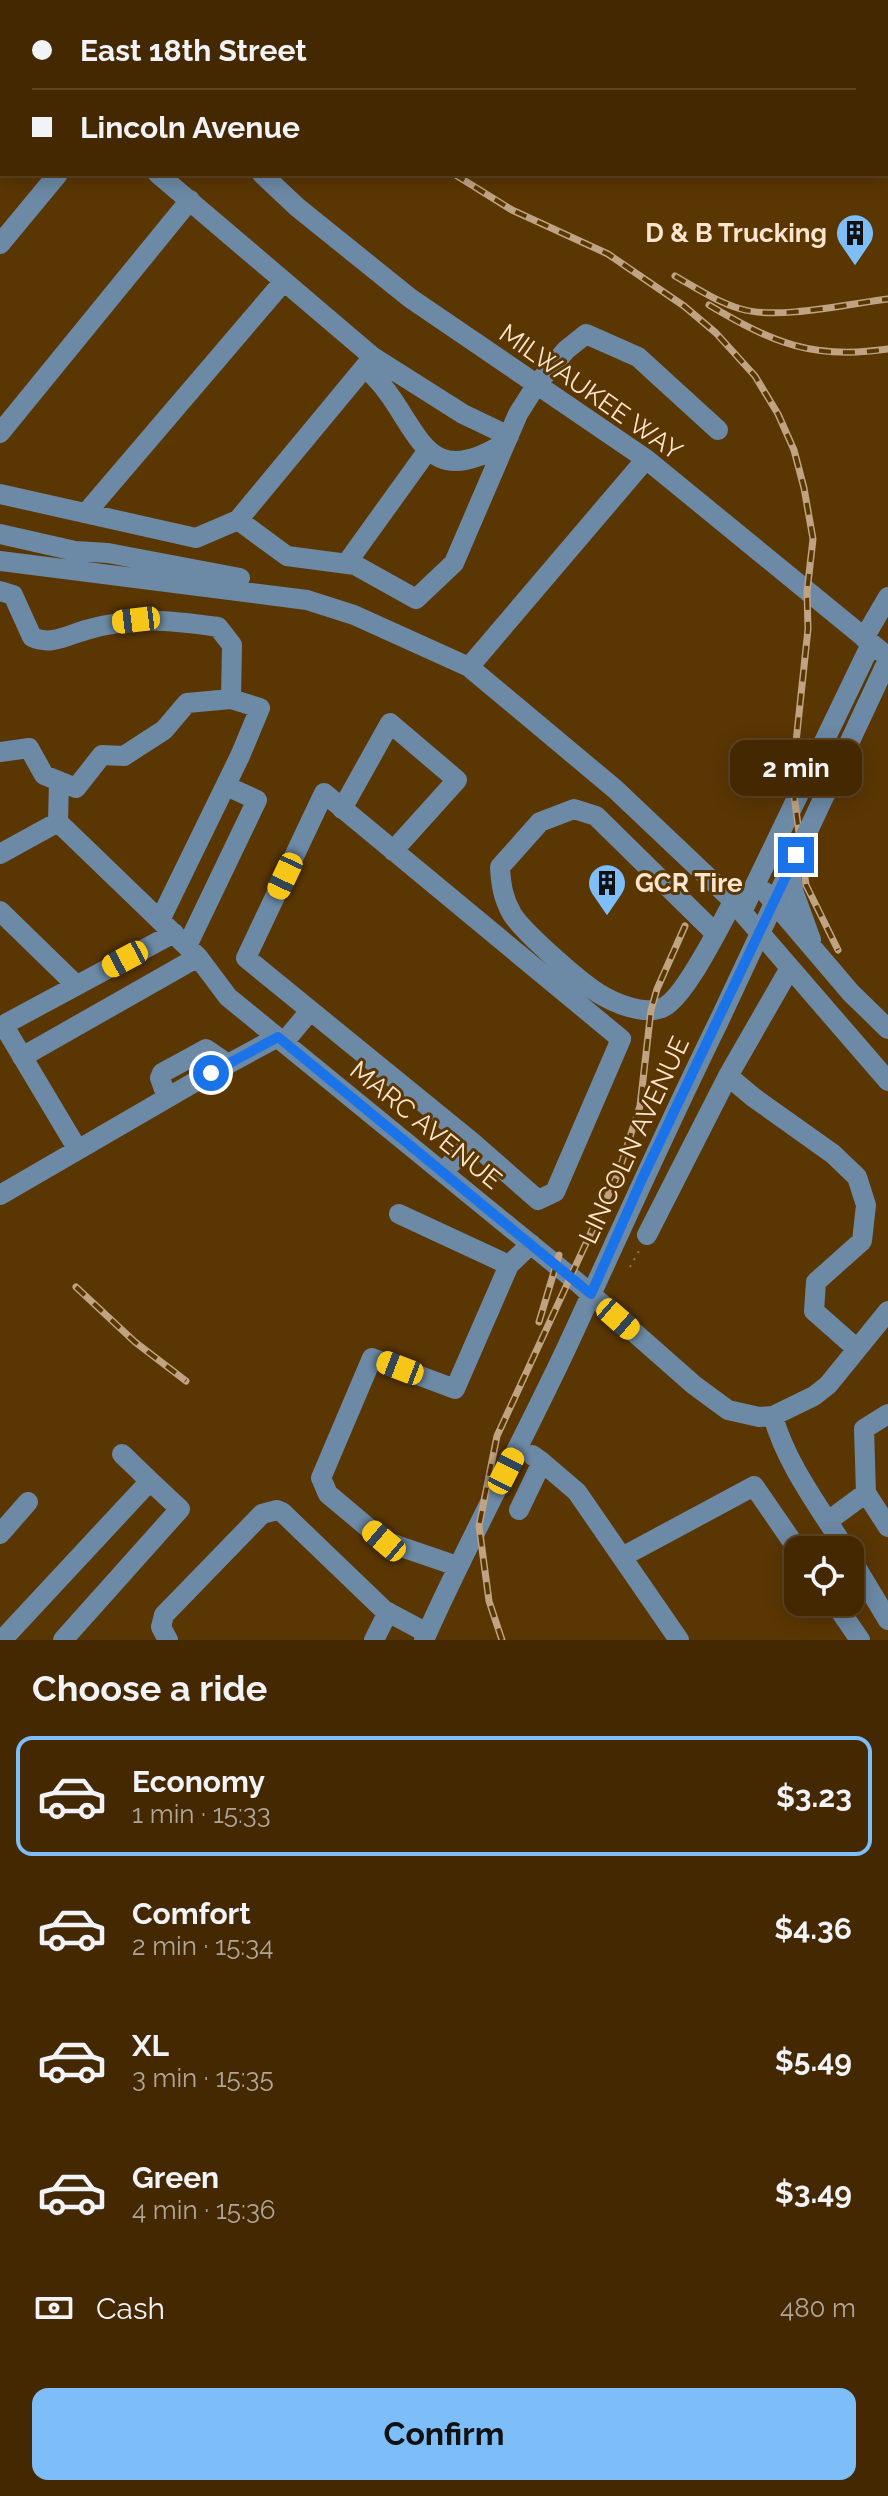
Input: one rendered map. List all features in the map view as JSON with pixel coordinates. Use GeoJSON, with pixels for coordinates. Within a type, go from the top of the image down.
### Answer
{"type":"FeatureCollection","features":[{"type":"Feature","properties":{"kind":"street"},"geometry":{"type":"LineString","coordinates":[[0,244],[56,176]]}},
{"type":"Feature","properties":{"kind":"street"},"geometry":{"type":"LineString","coordinates":[[160,176],[284,281],[369,362],[428,450],[438,458],[462,463],[486,455],[508,439]]}},
{"type":"Feature","properties":{"kind":"street","name":"MILWAUKEE WAY"},"geometry":{"type":"LineString","coordinates":[[264,176],[297,207],[410,298],[646,459],[888,659]]}},
{"type":"Feature","properties":{"kind":"street"},"geometry":{"type":"LineString","coordinates":[[0,433],[190,200]]}},
{"type":"Feature","properties":{"kind":"street"},"geometry":{"type":"LineString","coordinates":[[86,513],[284,281]]}},
{"type":"Feature","properties":{"kind":"street"},"geometry":{"type":"LineString","coordinates":[[238,520],[287,556],[355,565],[416,599],[454,563],[518,414],[537,384],[566,350],[586,334],[638,357],[718,430]]}},
{"type":"Feature","properties":{"kind":"street"},"geometry":{"type":"LineString","coordinates":[[369,362],[508,439]]}},
{"type":"Feature","properties":{"kind":"street"},"geometry":{"type":"LineString","coordinates":[[0,494],[196,538],[238,520],[369,362]]}},
{"type":"Feature","properties":{"kind":"street"},"geometry":{"type":"LineString","coordinates":[[346,564],[428,450]]}},
{"type":"Feature","properties":{"kind":"street"},"geometry":{"type":"LineString","coordinates":[[469,667],[646,459]]}},
{"type":"Feature","properties":{"kind":"street"},"geometry":{"type":"LineString","coordinates":[[0,534],[75,551],[108,553],[243,579],[354,615],[469,667],[615,789],[737,907],[888,1081]]}},
{"type":"Feature","properties":{"kind":"street"},"geometry":{"type":"LineString","coordinates":[[0,561],[307,600]]}},
{"type":"Feature","properties":{"kind":"street"},"geometry":{"type":"LineString","coordinates":[[0,591],[13,595],[32,637],[39,641],[55,641],[85,630],[153,618],[218,627],[232,645],[231,699]]}},
{"type":"Feature","properties":{"kind":"street"},"geometry":{"type":"LineString","coordinates":[[715,933],[596,816],[574,809],[540,822],[500,867],[501,892],[513,916],[543,947],[598,993],[640,1011],[663,1008],[681,993],[715,933],[756,882],[888,597]]}},
{"type":"Feature","properties":{"kind":"street","name":"LINCOLN AVENUE"},"geometry":{"type":"LineString","coordinates":[[425,1636],[591,1294],[642,1179],[888,659]]}},
{"type":"Feature","properties":{"kind":"street"},"geometry":{"type":"LineString","coordinates":[[0,752],[29,748],[44,775],[76,788],[102,755],[124,756],[164,730],[187,703],[231,699],[260,708],[226,786],[180,939],[4,1020],[7,1031],[78,1150]]}},
{"type":"Feature","properties":{"kind":"street"},"geometry":{"type":"LineString","coordinates":[[342,809],[390,723],[457,780],[393,851]]}},
{"type":"Feature","properties":{"kind":"street"},"geometry":{"type":"LineString","coordinates":[[0,854],[58,822],[59,781]]}},
{"type":"Feature","properties":{"kind":"street"},"geometry":{"type":"LineString","coordinates":[[22,1057],[180,939],[257,800],[226,786]]}},
{"type":"Feature","properties":{"kind":"street"},"geometry":{"type":"LineString","coordinates":[[324,793],[393,851],[621,1039],[555,1192],[538,1200],[472,1142],[246,958],[324,793]]}},
{"type":"Feature","properties":{"kind":"street","name":"MARC AVENUE"},"geometry":{"type":"LineString","coordinates":[[58,822],[180,939],[228,997],[531,1244],[694,1385],[728,1410],[759,1417],[773,1416]]}},
{"type":"Feature","properties":{"kind":"street"},"geometry":{"type":"LineString","coordinates":[[781,830],[794,893],[815,951]]}},
{"type":"Feature","properties":{"kind":"street"},"geometry":{"type":"LineString","coordinates":[[756,882],[851,993],[888,1029]]}},
{"type":"Feature","properties":{"kind":"street"},"geometry":{"type":"LineString","coordinates":[[0,911],[76,985]]}},
{"type":"Feature","properties":{"kind":"street"},"geometry":{"type":"LineString","coordinates":[[647,1235],[728,1076],[790,968]]}},
{"type":"Feature","properties":{"kind":"street"},"geometry":{"type":"LineString","coordinates":[[0,1195],[228,1064],[281,1040],[310,1011]]}},
{"type":"Feature","properties":{"kind":"street"},"geometry":{"type":"LineString","coordinates":[[728,1076],[833,1154],[857,1177],[866,1205],[862,1241],[816,1282],[814,1311],[857,1349]]}},
{"type":"Feature","properties":{"kind":"street"},"geometry":{"type":"LineString","coordinates":[[443,1172],[472,1142]]}},
{"type":"Feature","properties":{"kind":"street"},"geometry":{"type":"LineString","coordinates":[[399,1214],[509,1265]]}},
{"type":"Feature","properties":{"kind":"street"},"geometry":{"type":"LineString","coordinates":[[457,1566],[384,1541],[328,1494],[321,1478],[372,1358],[455,1389],[509,1265],[531,1244]]}},
{"type":"Feature","properties":{"kind":"street"},"geometry":{"type":"LineString","coordinates":[[837,1536],[777,1432],[773,1416],[796,1406],[828,1385],[888,1311]]}},
{"type":"Feature","properties":{"kind":"street"},"geometry":{"type":"LineString","coordinates":[[886,1521],[866,1493],[864,1429],[888,1414]]}},
{"type":"Feature","properties":{"kind":"street"},"geometry":{"type":"LineString","coordinates":[[520,1443],[577,1492],[679,1640]]}},
{"type":"Feature","properties":{"kind":"street"},"geometry":{"type":"LineString","coordinates":[[63,1640],[180,1509],[122,1454]]}},
{"type":"Feature","properties":{"kind":"street"},"geometry":{"type":"LineString","coordinates":[[519,1510],[542,1462]]}},
{"type":"Feature","properties":{"kind":"street"},"geometry":{"type":"LineString","coordinates":[[14,1636],[150,1481]]}},
{"type":"Feature","properties":{"kind":"street"},"geometry":{"type":"LineString","coordinates":[[622,1557],[754,1486],[788,1536]]}},
{"type":"Feature","properties":{"kind":"street"},"geometry":{"type":"LineString","coordinates":[[828,1521],[866,1493]]}},
{"type":"Feature","properties":{"kind":"street"},"geometry":{"type":"LineString","coordinates":[[0,1534],[28,1502]]}},
{"type":"Feature","properties":{"kind":"street"},"geometry":{"type":"LineString","coordinates":[[168,1640],[161,1627],[164,1615],[262,1514],[270,1511],[282,1512],[388,1612],[425,1636]]}},
{"type":"Feature","properties":{"kind":"street"},"geometry":{"type":"LineString","coordinates":[[864,1594],[888,1620]]}},
{"type":"Feature","properties":{"kind":"street"},"geometry":{"type":"LineString","coordinates":[[374,1640],[388,1612]]}},
{"type":"Feature","properties":{"kind":"street"},"geometry":{"type":"LineString","coordinates":[[844,1616],[860,1640]]}},
{"type":"Feature","properties":{"kind":"path"},"geometry":{"type":"LineString","coordinates":[[630,1267],[647,1235]]}},
{"type":"Feature","properties":{"kind":"railway"},"geometry":{"type":"LineString","coordinates":[[457,176],[512,210],[608,254],[684,306],[716,333],[755,376],[778,414],[794,450],[813,539],[807,592],[808,629],[792,780],[806,885],[838,950]]}},
{"type":"Feature","properties":{"kind":"railway"},"geometry":{"type":"LineString","coordinates":[[675,276],[724,303],[757,312],[793,312],[888,299]]}},
{"type":"Feature","properties":{"kind":"railway"},"geometry":{"type":"LineString","coordinates":[[709,305],[774,339],[794,345],[837,352],[888,349]]}},
{"type":"Feature","properties":{"kind":"railway"},"geometry":{"type":"LineString","coordinates":[[502,1640],[489,1601],[479,1526],[497,1436],[618,1174],[640,1106],[651,1010],[685,926]]}},
{"type":"Feature","properties":{"kind":"railway"},"geometry":{"type":"LineString","coordinates":[[539,1322],[559,1255]]}},
{"type":"Feature","properties":{"kind":"railway"},"geometry":{"type":"LineString","coordinates":[[76,1287],[135,1342],[186,1381]]}},
{"type":"Feature","properties":{"kind":"place","name":"D & B Trucking"},"geometry":{"type":"Point","coordinates":[855,267]}},
{"type":"Feature","properties":{"kind":"place","name":"GCR Tire"},"geometry":{"type":"Point","coordinates":[607,917]}},
{"type":"Feature","properties":{"kind":"route"},"geometry":{"type":"LineString","coordinates":[[211,1073],[278,1037],[591,1294],[642,1179],[796,855]]}}]}
